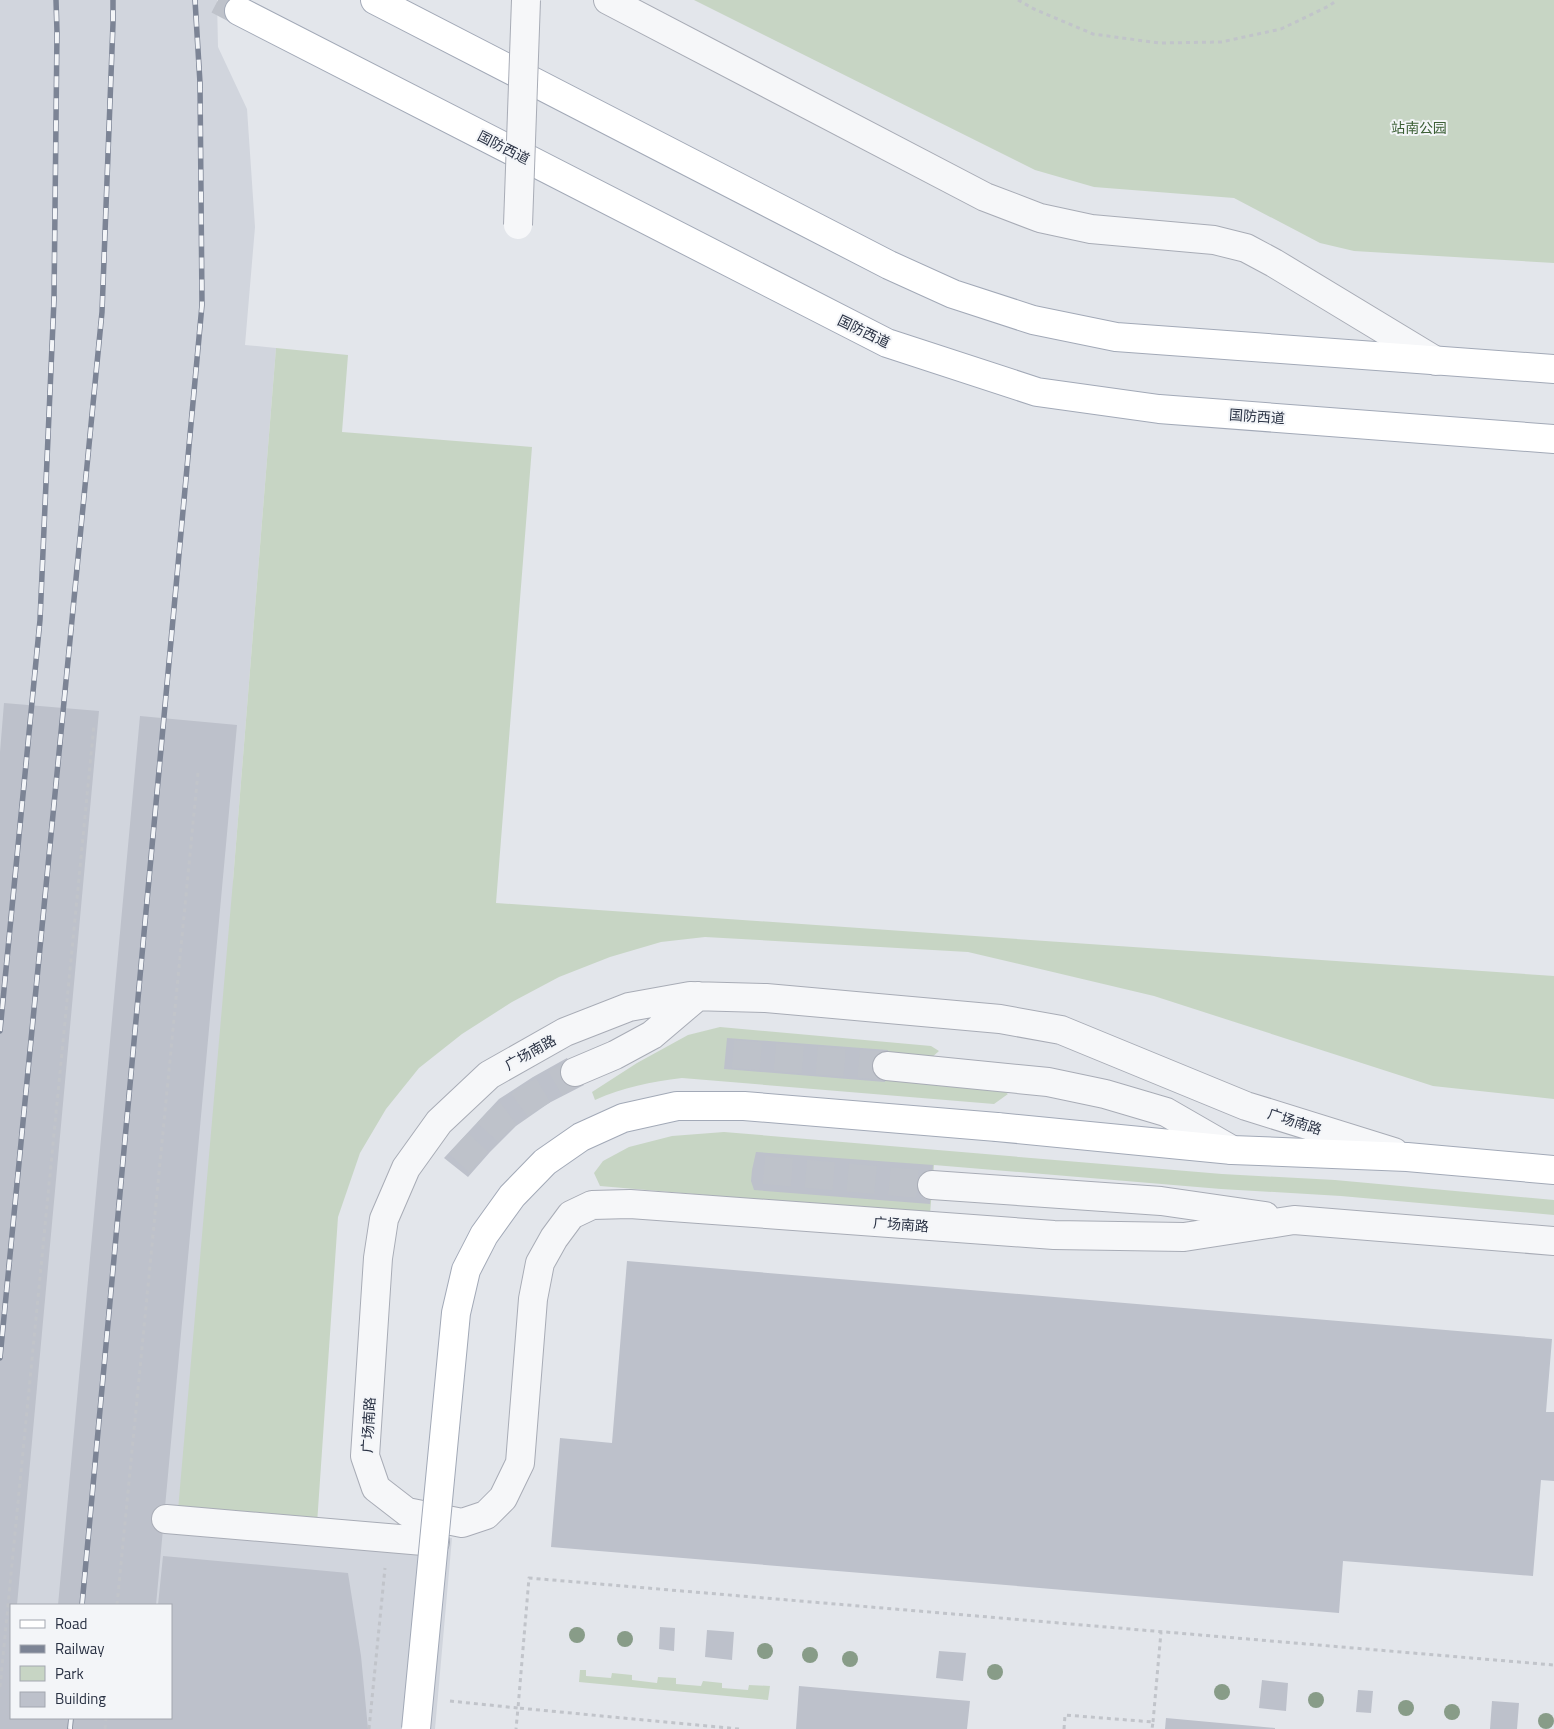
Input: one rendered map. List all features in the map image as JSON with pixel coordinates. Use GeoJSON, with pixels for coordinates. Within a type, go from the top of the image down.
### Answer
{"type":"FeatureCollection","features":[{"type":"Feature","properties":{"kind":"main road"},"geometry":{"type":"LineString","coordinates":[[376,0],[880,260],[953,294],[1033,320],[1116,337],[1554,369]]}},
{"type":"Feature","properties":{"kind":"main road","name":"国防西道"},"geometry":{"type":"LineString","coordinates":[[239,11],[887,343],[961,368],[1037,392],[1159,409],[1554,439]]}},
{"type":"Feature","properties":{"kind":"main road"},"geometry":{"type":"LineString","coordinates":[[416,1729],[456,1313],[466,1270],[484,1235],[512,1196],[545,1162],[581,1137],[623,1118],[677,1106],[744,1106],[997,1127],[1232,1150],[1407,1157]]}},
{"type":"Feature","properties":{"kind":"main road","name":"广场南路"},"geometry":{"type":"LineString","coordinates":[[1407,1157],[1554,1170]]}},
{"type":"Feature","properties":{"kind":"street"},"geometry":{"type":"LineString","coordinates":[[518,225],[526,0]]}},
{"type":"Feature","properties":{"kind":"street"},"geometry":{"type":"LineString","coordinates":[[608,0],[985,197],[1040,218],[1091,229],[1214,240],[1246,248],[1436,361]]}},
{"type":"Feature","properties":{"kind":"street","name":"广场南路"},"geometry":{"type":"LineString","coordinates":[[1407,1157],[1246,1106],[1061,1030],[1000,1019],[766,998],[690,996],[629,1007],[565,1032],[489,1075],[439,1122],[406,1168],[384,1219],[378,1258],[364,1456],[376,1488],[407,1512],[462,1523],[486,1515],[504,1498],[520,1463],[533,1299],[540,1263],[554,1238],[571,1215],[592,1205],[630,1204],[1054,1235],[1184,1237],[1294,1220],[1554,1241]]}},
{"type":"Feature","properties":{"kind":"street"},"geometry":{"type":"LineString","coordinates":[[575,1072],[615,1055],[652,1034],[698,996]]}},
{"type":"Feature","properties":{"kind":"street"},"geometry":{"type":"LineString","coordinates":[[886,1066],[1048,1082],[1105,1094],[1166,1112],[1232,1150]]}},
{"type":"Feature","properties":{"kind":"street"},"geometry":{"type":"LineString","coordinates":[[932,1185],[1161,1201],[1294,1220]]}},
{"type":"Feature","properties":{"kind":"street"},"geometry":{"type":"LineString","coordinates":[[166,1519],[435,1542]]}},
{"type":"Feature","properties":{"kind":"path"},"geometry":{"type":"LineString","coordinates":[[1018,0],[1034,9],[1094,34],[1159,43],[1222,42],[1281,29],[1329,6],[1337,0]]}},
{"type":"Feature","properties":{"kind":"path"},"geometry":{"type":"LineString","coordinates":[[0,1686],[94,724]]}},
{"type":"Feature","properties":{"kind":"path"},"geometry":{"type":"LineString","coordinates":[[117,1604],[198,772]]}},
{"type":"Feature","properties":{"kind":"path"},"geometry":{"type":"LineString","coordinates":[[370,1729],[386,1560]]}},
{"type":"Feature","properties":{"kind":"path"},"geometry":{"type":"LineString","coordinates":[[516,1729],[529,1578],[1554,1666]]}},
{"type":"Feature","properties":{"kind":"path"},"geometry":{"type":"LineString","coordinates":[[1152,1729],[1161,1632]]}},
{"type":"Feature","properties":{"kind":"path"},"geometry":{"type":"LineString","coordinates":[[446,1700],[739,1729]]}},
{"type":"Feature","properties":{"kind":"path"},"geometry":{"type":"LineString","coordinates":[[1064,1729],[1065,1715],[1153,1722]]}},
{"type":"Feature","properties":{"kind":"shaded area"},"geometry":{"type":"Polygon","coordinates":[[[0,0],[217,0],[218,47],[247,109],[255,227],[245,345],[276,348],[233,881],[317,1524],[452,1538],[435,1729],[0,1729],[0,0]]]}},
{"type":"Feature","properties":{"kind":"green space","name":"站南公园"},"geometry":{"type":"Polygon","coordinates":[[[694,0],[1554,0],[1554,263],[1354,251],[1320,243],[1234,198],[1094,187],[1035,170],[694,0]]]}},
{"type":"Feature","properties":{"kind":"green space"},"geometry":{"type":"Polygon","coordinates":[[[276,348],[348,355],[342,432],[532,447],[496,903],[1554,976],[1554,1099],[1433,1086],[1154,996],[968,952],[705,937],[661,942],[610,957],[559,977],[512,1002],[462,1034],[419,1068],[386,1109],[360,1153],[338,1217],[317,1524],[178,1510],[233,881],[276,348]]]}},
{"type":"Feature","properties":{"kind":"green space"},"geometry":{"type":"Polygon","coordinates":[[[720,1027],[931,1046],[939,1051],[930,1059],[995,1085],[1008,1094],[994,1104],[682,1078],[637,1086],[595,1100],[592,1092],[637,1063],[688,1035],[720,1027]]]}},
{"type":"Feature","properties":{"kind":"green space"},"geometry":{"type":"Polygon","coordinates":[[[724,1132],[1222,1174],[1335,1180],[1554,1200],[1554,1215],[1341,1196],[1221,1189],[934,1165],[930,1214],[600,1186],[594,1173],[603,1161],[629,1147],[672,1136],[724,1132]]]}},
{"type":"Feature","properties":{"kind":"green space"},"geometry":{"type":"Polygon","coordinates":[[[580,1670],[586,1670],[586,1676],[611,1678],[612,1673],[632,1675],[632,1680],[657,1683],[658,1677],[676,1678],[676,1684],[701,1686],[703,1681],[722,1683],[722,1688],[748,1690],[749,1685],[770,1686],[768,1700],[579,1682],[580,1670]]]}},
{"type":"Feature","properties":{"kind":"building"},"geometry":{"type":"Polygon","coordinates":[[[4,703],[99,711],[17,1604],[10,1604],[10,1719],[172,1719],[172,1604],[158,1604],[163,1556],[348,1573],[361,1656],[368,1729],[0,1729],[0,752],[4,703]]]}},
{"type":"Feature","properties":{"kind":"building"},"geometry":{"type":"Polygon","coordinates":[[[140,716],[237,725],[156,1604],[58,1604],[140,716]]]}},
{"type":"Feature","properties":{"kind":"building"},"geometry":{"type":"Polygon","coordinates":[[[727,1038],[888,1050],[885,1082],[724,1069],[727,1038]]]}},
{"type":"Feature","properties":{"kind":"building"},"geometry":{"type":"Polygon","coordinates":[[[567,1058],[584,1085],[549,1103],[516,1126],[468,1177],[444,1158],[499,1099],[567,1058]]]}},
{"type":"Feature","properties":{"kind":"building"},"geometry":{"type":"Polygon","coordinates":[[[756,1152],[933,1165],[930,1204],[754,1190],[751,1181],[756,1152]]]}},
{"type":"Feature","properties":{"kind":"building"},"geometry":{"type":"Polygon","coordinates":[[[627,1261],[1552,1339],[1546,1412],[1554,1412],[1554,1481],[1541,1480],[1533,1576],[1343,1561],[1339,1613],[551,1547],[560,1438],[612,1443],[627,1261]]]}},
{"type":"Feature","properties":{"kind":"building"},"geometry":{"type":"Polygon","coordinates":[[[660,1627],[675,1628],[674,1651],[659,1649],[660,1627]]]}},
{"type":"Feature","properties":{"kind":"building"},"geometry":{"type":"Polygon","coordinates":[[[707,1630],[734,1632],[732,1660],[705,1657],[707,1630]]]}},
{"type":"Feature","properties":{"kind":"building"},"geometry":{"type":"Polygon","coordinates":[[[939,1651],[966,1653],[963,1681],[936,1678],[939,1651]]]}},
{"type":"Feature","properties":{"kind":"building"},"geometry":{"type":"Polygon","coordinates":[[[1262,1680],[1288,1683],[1286,1711],[1259,1708],[1262,1680]]]}},
{"type":"Feature","properties":{"kind":"building"},"geometry":{"type":"Polygon","coordinates":[[[799,1686],[970,1701],[967,1729],[796,1729],[799,1686]]]}},
{"type":"Feature","properties":{"kind":"building"},"geometry":{"type":"Polygon","coordinates":[[[1358,1690],[1373,1691],[1371,1713],[1356,1712],[1358,1690]]]}},
{"type":"Feature","properties":{"kind":"building"},"geometry":{"type":"Polygon","coordinates":[[[1492,1701],[1519,1703],[1517,1729],[1490,1729],[1492,1701]]]}},
{"type":"Feature","properties":{"kind":"building"},"geometry":{"type":"Polygon","coordinates":[[[1166,1718],[1275,1728],[1275,1729],[1165,1729],[1166,1718]]]}},
{"type":"Feature","properties":{"kind":"tunnel"},"geometry":{"type":"LineString","coordinates":[[218,0],[239,11]]}},
{"type":"Feature","properties":{"kind":"tunnel"},"geometry":{"type":"LineString","coordinates":[[733,1054],[887,1066]]}},
{"type":"Feature","properties":{"kind":"tunnel"},"geometry":{"type":"LineString","coordinates":[[459,1163],[497,1122],[528,1099],[575,1072]]}},
{"type":"Feature","properties":{"kind":"tunnel"},"geometry":{"type":"LineString","coordinates":[[764,1170],[932,1185]]}},
{"type":"Feature","properties":{"kind":"railway"},"geometry":{"type":"LineString","coordinates":[[0,1031],[40,620],[54,300],[56,0]]}},
{"type":"Feature","properties":{"kind":"railway"},"geometry":{"type":"LineString","coordinates":[[0,1358],[102,312],[113,0]]}},
{"type":"Feature","properties":{"kind":"railway"},"geometry":{"type":"LineString","coordinates":[[82,1604],[202,305],[200,83],[195,0]]}},
{"type":"Feature","properties":{"kind":"railway"},"geometry":{"type":"LineString","coordinates":[[70,1729],[71,1719]]}}]}
